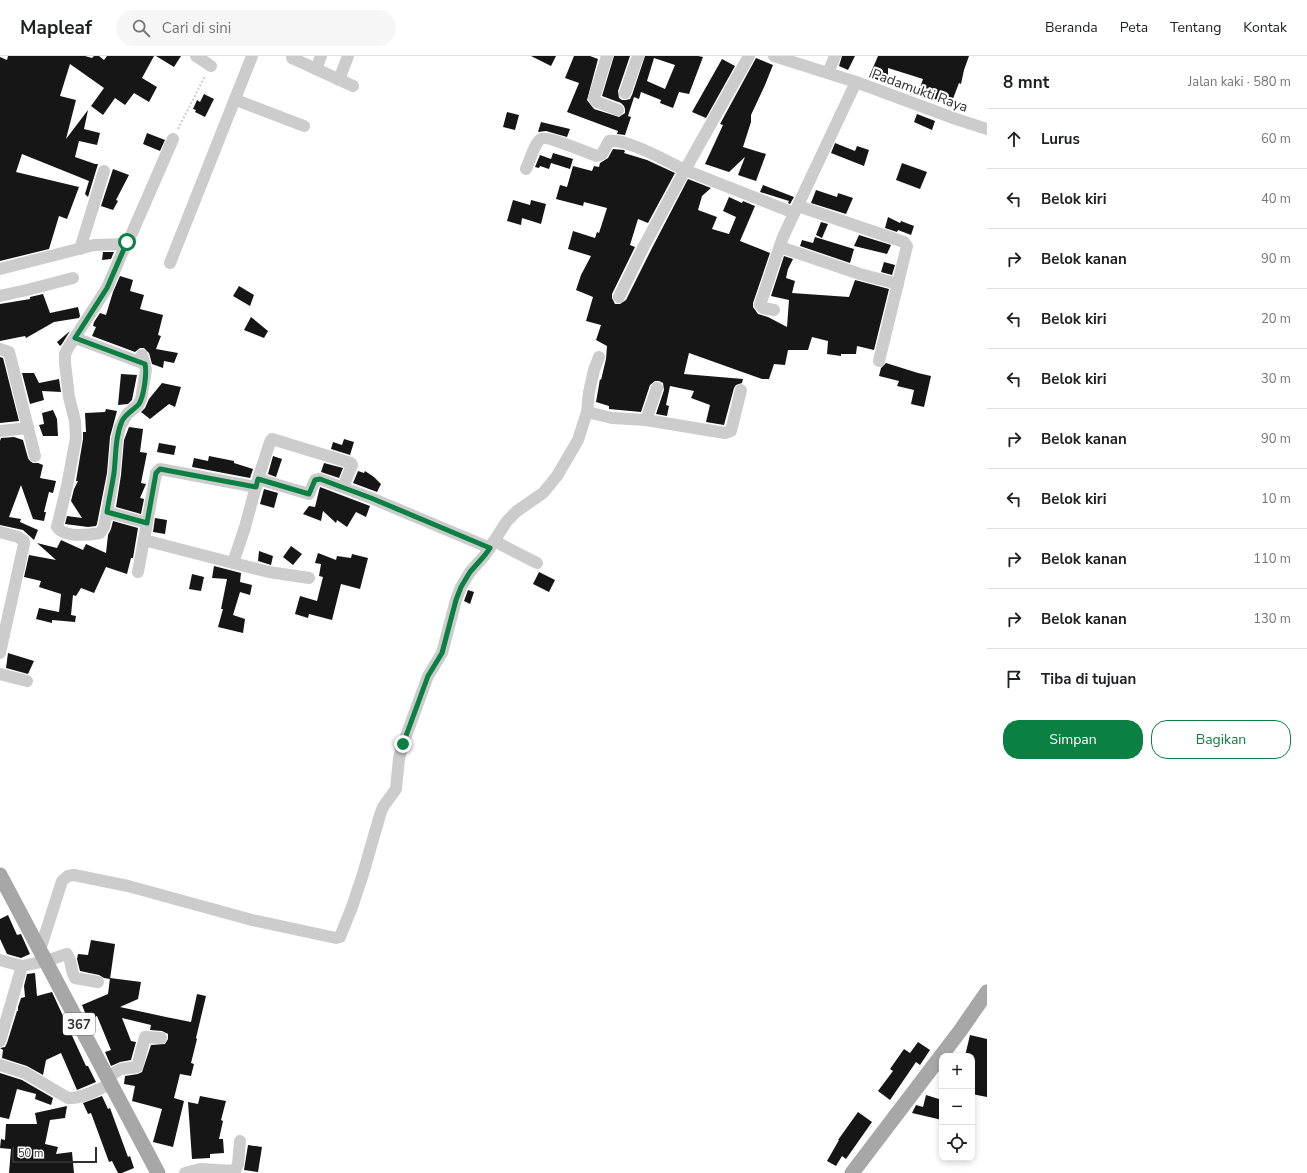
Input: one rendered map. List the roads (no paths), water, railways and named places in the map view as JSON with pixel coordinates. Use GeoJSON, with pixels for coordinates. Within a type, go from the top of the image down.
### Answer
{"type":"FeatureCollection","features":[{"type":"Feature","properties":{"kind":"main road","name":"367"},"geometry":{"type":"LineString","coordinates":[[0,875],[158,1173]]}},
{"type":"Feature","properties":{"kind":"main road"},"geometry":{"type":"LineString","coordinates":[[852,1173],[960,1031],[987,992]]}},
{"type":"Feature","properties":{"kind":"street"},"geometry":{"type":"LineString","coordinates":[[196,56],[211,66]]}},
{"type":"Feature","properties":{"kind":"street"},"geometry":{"type":"LineString","coordinates":[[170,263],[236,100],[252,56]]}},
{"type":"Feature","properties":{"kind":"street"},"geometry":{"type":"LineString","coordinates":[[316,69],[321,56]]}},
{"type":"Feature","properties":{"kind":"street"},"geometry":{"type":"LineString","coordinates":[[339,80],[348,56]]}},
{"type":"Feature","properties":{"kind":"street"},"geometry":{"type":"LineString","coordinates":[[607,56],[594,98],[597,102],[618,110]]}},
{"type":"Feature","properties":{"kind":"street"},"geometry":{"type":"LineString","coordinates":[[625,93],[638,56]]}},
{"type":"Feature","properties":{"kind":"street"},"geometry":{"type":"LineString","coordinates":[[619,297],[644,246],[749,56]]}},
{"type":"Feature","properties":{"kind":"street","name":"Padamukti Raya"},"geometry":{"type":"LineString","coordinates":[[774,56],[856,82],[987,129]]}},
{"type":"Feature","properties":{"kind":"street"},"geometry":{"type":"LineString","coordinates":[[828,73],[835,56]]}},
{"type":"Feature","properties":{"kind":"street"},"geometry":{"type":"LineString","coordinates":[[292,58],[353,86]]}},
{"type":"Feature","properties":{"kind":"street"},"geometry":{"type":"LineString","coordinates":[[774,310],[763,308],[760,305],[780,247],[856,82]]}},
{"type":"Feature","properties":{"kind":"street"},"geometry":{"type":"LineString","coordinates":[[236,100],[304,126]]}},
{"type":"Feature","properties":{"kind":"street"},"geometry":{"type":"LineString","coordinates":[[526,169],[537,142],[541,138],[560,142],[597,156],[602,154],[609,141],[622,142],[685,170],[796,210],[906,243],[907,249],[879,361]]}},
{"type":"Feature","properties":{"kind":"street"},"geometry":{"type":"LineString","coordinates":[[75,338],[144,360],[146,376],[141,399],[138,405],[127,414],[120,428],[114,474],[104,527],[100,532],[78,535],[62,531],[57,527],[67,486],[76,438],[75,421],[69,397],[64,362],[65,354],[68,348],[107,288],[173,139]]}},
{"type":"Feature","properties":{"kind":"street"},"geometry":{"type":"LineString","coordinates":[[80,249],[104,172]]}},
{"type":"Feature","properties":{"kind":"street"},"geometry":{"type":"LineString","coordinates":[[0,269],[80,249],[94,244],[126,244]]}},
{"type":"Feature","properties":{"kind":"street"},"geometry":{"type":"LineString","coordinates":[[780,247],[860,274],[898,284]]}},
{"type":"Feature","properties":{"kind":"street"},"geometry":{"type":"LineString","coordinates":[[0,296],[73,278]]}},
{"type":"Feature","properties":{"kind":"street"},"geometry":{"type":"LineString","coordinates":[[0,349],[9,352],[20,391],[35,456]]}},
{"type":"Feature","properties":{"kind":"street"},"geometry":{"type":"LineString","coordinates":[[43,956],[62,881],[68,876],[74,875],[128,886],[289,928],[336,938],[340,937],[356,894],[380,815],[396,789],[399,758],[403,744],[428,676],[442,653],[456,600],[461,587],[470,572],[485,555],[507,521],[517,511],[543,493],[557,476],[578,440],[586,412],[590,385],[599,357]]}},
{"type":"Feature","properties":{"kind":"street"},"geometry":{"type":"LineString","coordinates":[[646,420],[657,388]]}},
{"type":"Feature","properties":{"kind":"street"},"geometry":{"type":"LineString","coordinates":[[586,412],[612,418],[646,420],[725,433],[731,431],[741,390]]}},
{"type":"Feature","properties":{"kind":"street"},"geometry":{"type":"LineString","coordinates":[[0,431],[28,428]]}},
{"type":"Feature","properties":{"kind":"street"},"geometry":{"type":"LineString","coordinates":[[233,562],[246,527],[257,483],[272,439],[351,463],[352,465],[343,487]]}},
{"type":"Feature","properties":{"kind":"street"},"geometry":{"type":"LineString","coordinates":[[138,572],[156,473],[160,469],[257,483],[309,494],[317,478],[537,562]]}},
{"type":"Feature","properties":{"kind":"street"},"geometry":{"type":"LineString","coordinates":[[107,512],[147,523]]}},
{"type":"Feature","properties":{"kind":"street"},"geometry":{"type":"LineString","coordinates":[[0,532],[18,536],[24,541],[0,653]]}},
{"type":"Feature","properties":{"kind":"street"},"geometry":{"type":"LineString","coordinates":[[144,540],[269,572],[309,578]]}},
{"type":"Feature","properties":{"kind":"street"},"geometry":{"type":"LineString","coordinates":[[0,674],[27,681]]}},
{"type":"Feature","properties":{"kind":"street"},"geometry":{"type":"LineString","coordinates":[[0,960],[22,966],[43,956],[67,954],[69,956],[75,978],[98,982]]}},
{"type":"Feature","properties":{"kind":"street"},"geometry":{"type":"LineString","coordinates":[[1,1037],[22,966]]}},
{"type":"Feature","properties":{"kind":"street"},"geometry":{"type":"LineString","coordinates":[[0,1064],[25,1073],[68,1098],[72,1098],[83,1096],[109,1080],[121,1069],[137,1067],[144,1037],[161,1038]]}},
{"type":"Feature","properties":{"kind":"street"},"geometry":{"type":"LineString","coordinates":[[185,1173],[200,1169],[235,1171],[238,1164],[240,1141]]}}]}
